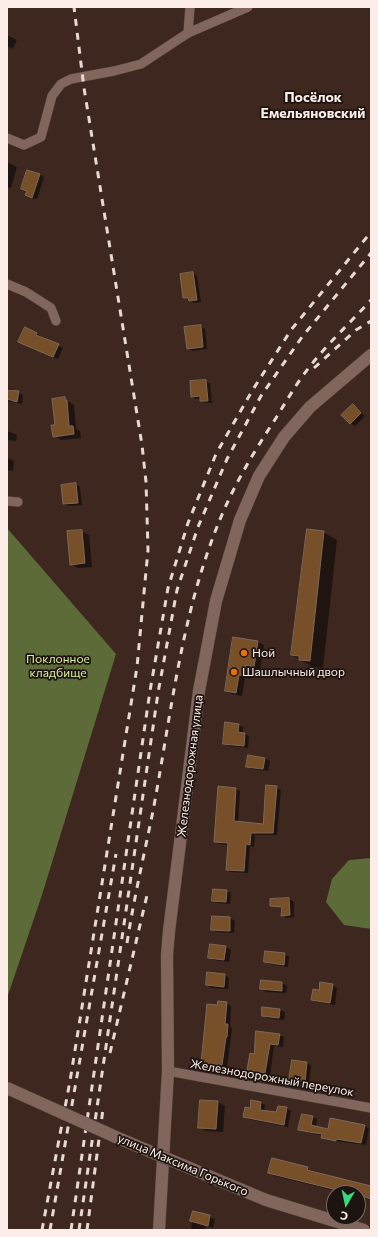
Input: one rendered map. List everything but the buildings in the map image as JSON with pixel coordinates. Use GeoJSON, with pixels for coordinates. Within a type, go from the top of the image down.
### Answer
{"type":"FeatureCollection","features":[{"type":"Feature","properties":{"kind":"street"},"geometry":{"type":"LineString","coordinates":[[188,34],[190,7]]}},
{"type":"Feature","properties":{"kind":"street"},"geometry":{"type":"LineString","coordinates":[[7,138],[24,145],[41,137],[52,96],[61,84],[71,79],[141,64],[188,34],[248,7]]}},
{"type":"Feature","properties":{"kind":"street"},"geometry":{"type":"LineString","coordinates":[[7,284],[26,292],[51,308],[56,321]]}},
{"type":"Feature","properties":{"kind":"street","name":"Железнодорожная улица"},"geometry":{"type":"LineString","coordinates":[[160,1230],[168,1071],[167,955],[169,931],[200,690],[216,602],[240,520],[259,476],[284,437],[310,407],[371,355]]}},
{"type":"Feature","properties":{"kind":"street"},"geometry":{"type":"LineString","coordinates":[[7,501],[18,502]]}},
{"type":"Feature","properties":{"kind":"street","name":"Железнодорожный переулок"},"geometry":{"type":"LineString","coordinates":[[168,1071],[371,1108]]}},
{"type":"Feature","properties":{"kind":"street","name":"улица Максима Горького"},"geometry":{"type":"LineString","coordinates":[[7,1088],[118,1138],[260,1197],[364,1230]]}},
{"type":"Feature","properties":{"kind":"green space","name":"Поклонное кладбище"},"geometry":{"type":"Polygon","coordinates":[[[7,528],[116,654],[42,895],[7,998],[7,528]]]}},
{"type":"Feature","properties":{"kind":"green space"},"geometry":{"type":"Polygon","coordinates":[[[371,858],[371,929],[344,925],[326,902],[332,879],[349,860],[371,858]]]}},
{"type":"Feature","properties":{"kind":"railway"},"geometry":{"type":"LineString","coordinates":[[42,1230],[70,1081],[137,667],[148,550],[146,482],[142,445],[84,88],[74,7]]}},
{"type":"Feature","properties":{"kind":"railway"},"geometry":{"type":"LineString","coordinates":[[71,1230],[150,691],[168,588],[188,523],[216,454],[252,391],[291,330],[371,232]]}},
{"type":"Feature","properties":{"kind":"railway"},"geometry":{"type":"LineString","coordinates":[[79,1230],[158,693],[177,590],[198,527],[227,459],[261,396],[302,337],[371,253]]}},
{"type":"Feature","properties":{"kind":"railway"},"geometry":{"type":"LineString","coordinates":[[127,943],[153,811],[180,659],[198,583],[210,546],[229,498],[262,440],[297,384],[325,348],[371,300]]}},
{"type":"Feature","properties":{"kind":"railway"},"geometry":{"type":"LineString","coordinates":[[314,368],[356,330],[371,321]]}},
{"type":"Feature","properties":{"kind":"railway"},"geometry":{"type":"LineString","coordinates":[[50,1230],[116,854]]}},
{"type":"Feature","properties":{"kind":"railway"},"geometry":{"type":"LineString","coordinates":[[110,1053],[148,891]]}},
{"type":"Feature","properties":{"kind":"railway"},"geometry":{"type":"LineString","coordinates":[[87,1230],[103,1109]]}},
{"type":"Feature","properties":{"kind":"place","name":"Ной"},"geometry":{"type":"Point","coordinates":[244,653]}},
{"type":"Feature","properties":{"kind":"place","name":"Шашлычный двор"},"geometry":{"type":"Point","coordinates":[234,672]}},
{"type":"Feature","properties":{"kind":"district","name":"Посёлок Емельяновский"},"geometry":{"type":"Point","coordinates":[313,106]}}]}
